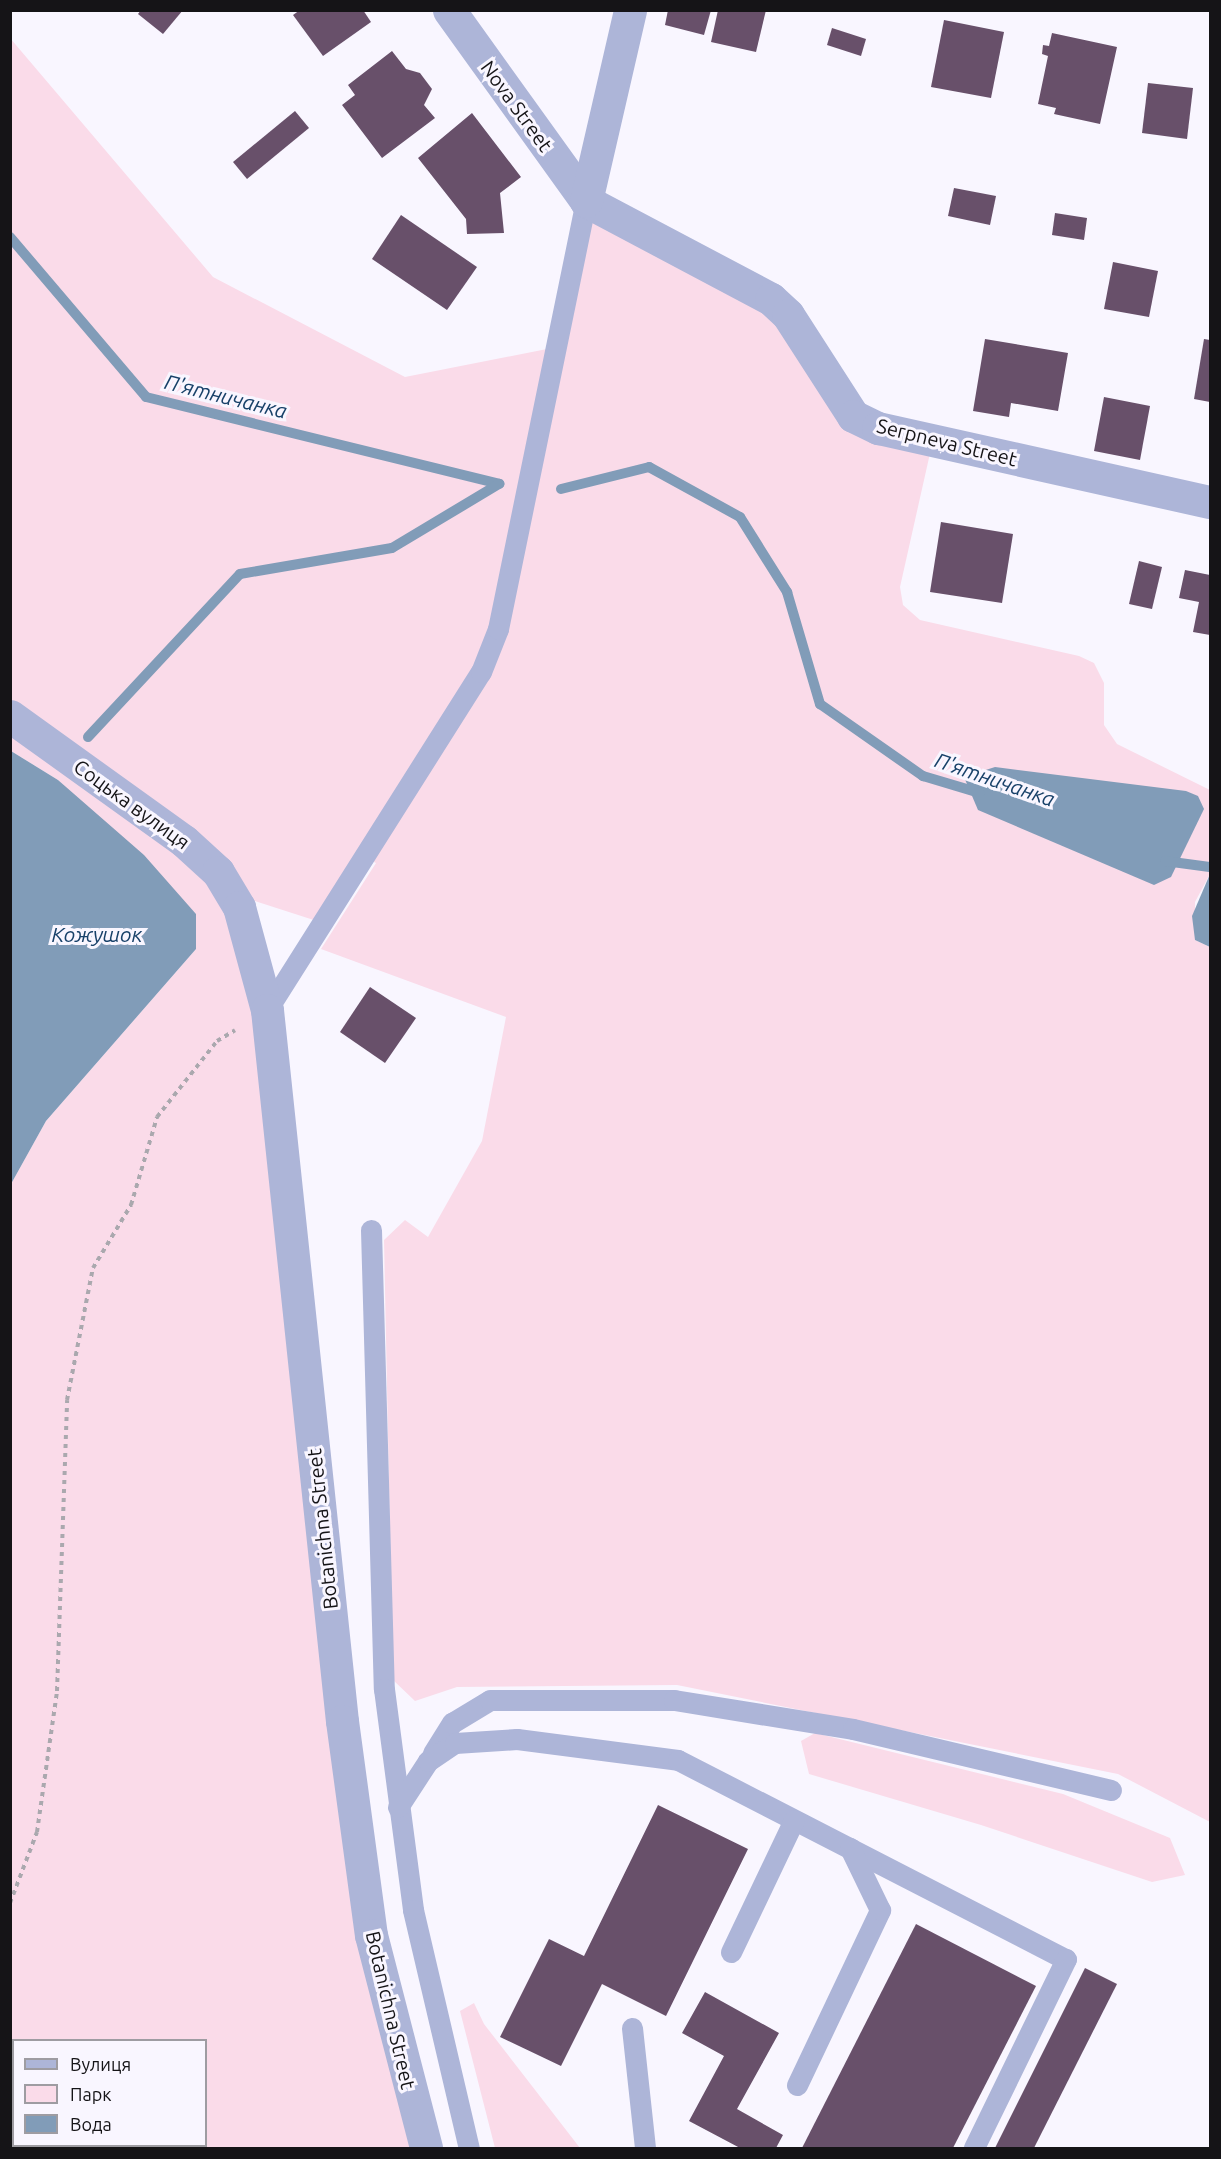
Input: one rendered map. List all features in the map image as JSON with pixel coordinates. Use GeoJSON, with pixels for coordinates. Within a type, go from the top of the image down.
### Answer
{"type":"FeatureCollection","features":[{"type":"Feature","properties":{"kind":"street","name":"Nova Street"},"geometry":{"type":"LineString","coordinates":[[449,10],[586,201]]}},
{"type":"Feature","properties":{"kind":"street"},"geometry":{"type":"LineString","coordinates":[[586,201],[630,10]]}},
{"type":"Feature","properties":{"kind":"street","name":"Serpneva Street"},"geometry":{"type":"LineString","coordinates":[[586,201],[771,298],[788,315],[853,416],[878,428],[1210,502]]}},
{"type":"Feature","properties":{"kind":"street","name":"Соцька вулиця"},"geometry":{"type":"LineString","coordinates":[[10,716],[184,841],[218,872],[239,906]]}},
{"type":"Feature","properties":{"kind":"street","name":"Botanichna Street"},"geometry":{"type":"LineString","coordinates":[[239,906],[267,1010],[342,1721],[372,1935],[426,2148]]}},
{"type":"Feature","properties":{"kind":"lane"},"geometry":{"type":"LineString","coordinates":[[267,1010],[481,672],[498,629],[586,201]]}},
{"type":"Feature","properties":{"kind":"lane"},"geometry":{"type":"LineString","coordinates":[[371,1230],[384,1689],[413,1910],[469,2148]]}},
{"type":"Feature","properties":{"kind":"lane"},"geometry":{"type":"LineString","coordinates":[[398,1807],[452,1723],[490,1700],[674,1700],[853,1730],[1111,1790]]}},
{"type":"Feature","properties":{"kind":"lane"},"geometry":{"type":"LineString","coordinates":[[428,1761],[455,1743],[517,1739],[678,1760],[1066,1959],[974,2148]]}},
{"type":"Feature","properties":{"kind":"lane"},"geometry":{"type":"LineString","coordinates":[[731,1952],[794,1820]]}},
{"type":"Feature","properties":{"kind":"lane"},"geometry":{"type":"LineString","coordinates":[[797,2085],[880,1910],[849,1848]]}},
{"type":"Feature","properties":{"kind":"lane"},"geometry":{"type":"LineString","coordinates":[[632,2028],[645,2148]]}},
{"type":"Feature","properties":{"kind":"path"},"geometry":{"type":"LineString","coordinates":[[10,1903],[37,1832],[55,1702],[67,1400],[93,1268],[131,1205],[157,1117],[216,1041],[267,1010]]}},
{"type":"Feature","properties":{"kind":"green space"},"geometry":{"type":"Polygon","coordinates":[[[10,38],[213,277],[405,377],[557,347],[586,201],[771,299],[853,416],[933,440],[900,587],[903,605],[920,620],[1079,656],[1094,663],[1104,683],[1104,725],[1117,744],[1210,790],[1210,874],[1195,902],[1195,940],[1210,947],[1210,1822],[1118,1774],[677,1685],[457,1687],[415,1701],[393,1680],[384,1240],[405,1220],[428,1237],[482,1141],[506,1017],[321,949],[376,863],[364,857],[323,923],[236,895],[258,1012],[334,1713],[419,2148],[11,2148],[11,1184],[46,1121],[196,949],[196,914],[58,780],[11,751],[10,38]]]}},
{"type":"Feature","properties":{"kind":"green space"},"geometry":{"type":"Polygon","coordinates":[[[815,1733],[1063,1794],[1170,1838],[1185,1875],[1152,1882],[981,1825],[809,1774],[801,1741],[815,1733]]]}},
{"type":"Feature","properties":{"kind":"green space"},"geometry":{"type":"Polygon","coordinates":[[[474,2003],[484,2024],[580,2148],[495,2148],[460,2011],[474,2003]]]}},
{"type":"Feature","properties":{"kind":"water","name":"Кожушок"},"geometry":{"type":"Polygon","coordinates":[[[11,751],[58,780],[144,855],[196,914],[196,949],[46,1121],[11,1184],[11,751]]]}},
{"type":"Feature","properties":{"kind":"water"},"geometry":{"type":"Polygon","coordinates":[[[995,767],[1186,791],[1198,796],[1204,809],[1171,877],[1154,885],[978,810],[964,777],[995,767]]]}},
{"type":"Feature","properties":{"kind":"water"},"geometry":{"type":"Polygon","coordinates":[[[1210,874],[1210,947],[1195,940],[1192,916],[1210,874]]]}},
{"type":"Feature","properties":{"kind":"building"},"geometry":{"type":"Polygon","coordinates":[[[141,10],[183,10],[163,34],[138,14],[141,10]]]}},
{"type":"Feature","properties":{"kind":"building"},"geometry":{"type":"Polygon","coordinates":[[[300,10],[363,10],[371,22],[323,56],[293,15],[300,10]]]}},
{"type":"Feature","properties":{"kind":"building"},"geometry":{"type":"Polygon","coordinates":[[[668,10],[711,10],[704,35],[665,25],[668,10]]]}},
{"type":"Feature","properties":{"kind":"building"},"geometry":{"type":"Polygon","coordinates":[[[718,10],[766,10],[756,52],[711,42],[718,10]]]}},
{"type":"Feature","properties":{"kind":"building"},"geometry":{"type":"Polygon","coordinates":[[[944,20],[1004,32],[991,98],[931,87],[944,20]]]}},
{"type":"Feature","properties":{"kind":"building"},"geometry":{"type":"Polygon","coordinates":[[[832,28],[866,39],[861,56],[827,45],[832,28]]]}},
{"type":"Feature","properties":{"kind":"building"},"geometry":{"type":"Polygon","coordinates":[[[1052,33],[1117,47],[1100,124],[1054,114],[1056,108],[1038,104],[1048,56],[1042,54],[1043,45],[1049,46],[1052,33]]]}},
{"type":"Feature","properties":{"kind":"building"},"geometry":{"type":"Polygon","coordinates":[[[392,51],[406,69],[420,73],[432,89],[424,105],[435,118],[382,158],[342,105],[355,95],[348,85],[392,51]]]}},
{"type":"Feature","properties":{"kind":"building"},"geometry":{"type":"Polygon","coordinates":[[[1148,83],[1193,88],[1187,139],[1142,133],[1148,83]]]}},
{"type":"Feature","properties":{"kind":"building"},"geometry":{"type":"Polygon","coordinates":[[[295,111],[309,128],[247,179],[233,162],[295,111]]]}},
{"type":"Feature","properties":{"kind":"building"},"geometry":{"type":"Polygon","coordinates":[[[472,113],[521,177],[500,193],[504,233],[467,234],[466,219],[418,158],[472,113]]]}},
{"type":"Feature","properties":{"kind":"building"},"geometry":{"type":"Polygon","coordinates":[[[954,188],[996,196],[990,225],[948,216],[954,188]]]}},
{"type":"Feature","properties":{"kind":"building"},"geometry":{"type":"Polygon","coordinates":[[[1055,213],[1087,218],[1084,240],[1052,235],[1055,213]]]}},
{"type":"Feature","properties":{"kind":"building"},"geometry":{"type":"Polygon","coordinates":[[[401,215],[477,267],[447,310],[372,259],[401,215]]]}},
{"type":"Feature","properties":{"kind":"building"},"geometry":{"type":"Polygon","coordinates":[[[1113,262],[1158,271],[1149,317],[1104,309],[1113,262]]]}},
{"type":"Feature","properties":{"kind":"building"},"geometry":{"type":"Polygon","coordinates":[[[985,339],[1068,353],[1058,411],[1011,403],[1009,417],[973,411],[985,339]]]}},
{"type":"Feature","properties":{"kind":"building"},"geometry":{"type":"Polygon","coordinates":[[[1204,339],[1210,340],[1210,402],[1194,399],[1204,339]]]}},
{"type":"Feature","properties":{"kind":"building"},"geometry":{"type":"Polygon","coordinates":[[[1104,397],[1150,406],[1140,460],[1094,451],[1104,397]]]}},
{"type":"Feature","properties":{"kind":"building"},"geometry":{"type":"Polygon","coordinates":[[[941,522],[1013,534],[1002,603],[930,592],[941,522]]]}},
{"type":"Feature","properties":{"kind":"building"},"geometry":{"type":"Polygon","coordinates":[[[1139,561],[1162,567],[1152,609],[1129,604],[1139,561]]]}},
{"type":"Feature","properties":{"kind":"building"},"geometry":{"type":"Polygon","coordinates":[[[1185,570],[1210,575],[1210,635],[1193,632],[1199,602],[1179,598],[1185,570]]]}},
{"type":"Feature","properties":{"kind":"building"},"geometry":{"type":"Polygon","coordinates":[[[370,987],[416,1018],[385,1063],[340,1032],[370,987]]]}},
{"type":"Feature","properties":{"kind":"building"},"geometry":{"type":"Polygon","coordinates":[[[658,1805],[748,1849],[666,2016],[602,1984],[561,2066],[500,2037],[549,1939],[584,1956],[658,1805]]]}},
{"type":"Feature","properties":{"kind":"building"},"geometry":{"type":"Polygon","coordinates":[[[916,1924],[1036,1986],[953,2148],[802,2148],[916,1924]]]}},
{"type":"Feature","properties":{"kind":"building"},"geometry":{"type":"Polygon","coordinates":[[[1085,1968],[1117,1984],[1034,2148],[995,2148],[1085,1968]]]}},
{"type":"Feature","properties":{"kind":"building"},"geometry":{"type":"Polygon","coordinates":[[[705,1992],[779,2033],[737,2109],[783,2135],[776,2148],[740,2148],[689,2121],[724,2056],[682,2033],[705,1992]]]}},
{"type":"Feature","properties":{"kind":"waterway","name":"П'ятничанка"},"geometry":{"type":"LineString","coordinates":[[10,237],[146,397],[499,484]]}},
{"type":"Feature","properties":{"kind":"waterway","name":"П'ятничанка"},"geometry":{"type":"LineString","coordinates":[[561,489],[649,467],[740,517],[787,592],[820,704],[923,776],[980,793]]}},
{"type":"Feature","properties":{"kind":"waterway"},"geometry":{"type":"LineString","coordinates":[[88,737],[240,574],[392,548],[499,484]]}},
{"type":"Feature","properties":{"kind":"waterway","name":"П'ятничанка"},"geometry":{"type":"LineString","coordinates":[[1165,861],[1210,867]]}}]}
